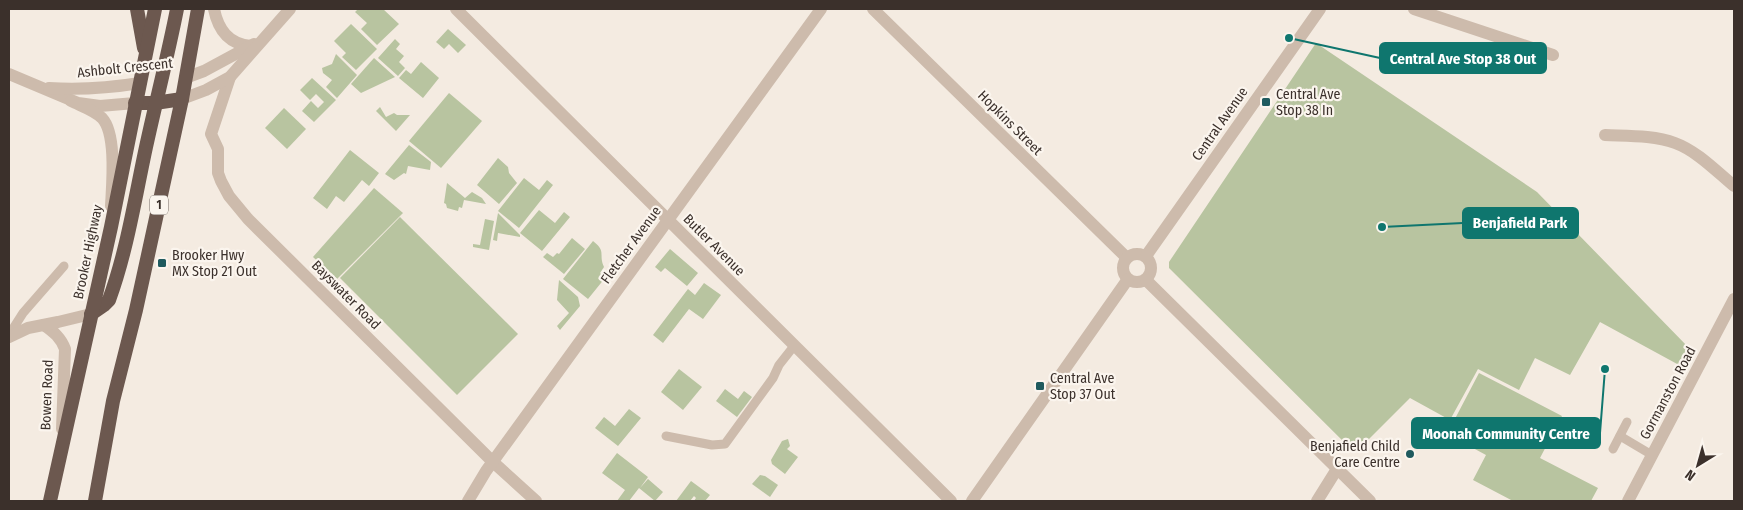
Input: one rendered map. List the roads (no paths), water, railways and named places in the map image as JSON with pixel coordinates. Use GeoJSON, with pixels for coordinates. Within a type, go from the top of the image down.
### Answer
{"type":"FeatureCollection","features":[{"type":"Feature","properties":{"kind":"highway"},"geometry":{"type":"LineString","coordinates":[[138,9],[146,58]]}},
{"type":"Feature","properties":{"kind":"highway","name":"Brooker Highway"},"geometry":{"type":"LineString","coordinates":[[50,501],[111,226],[155,9]]}},
{"type":"Feature","properties":{"kind":"highway"},"geometry":{"type":"LineString","coordinates":[[91,314],[107,302],[116,279],[177,9]]}},
{"type":"Feature","properties":{"kind":"highway","name":"1"},"geometry":{"type":"LineString","coordinates":[[94,501],[113,401],[136,310],[182,99],[198,9]]}},
{"type":"Feature","properties":{"kind":"highway","name":"Ashbolt Crescent"},"geometry":{"type":"LineString","coordinates":[[140,84],[185,78]]}},
{"type":"Feature","properties":{"kind":"highway"},"geometry":{"type":"LineString","coordinates":[[135,103],[155,103],[182,99]]}},
{"type":"Feature","properties":{"kind":"street"},"geometry":{"type":"LineString","coordinates":[[214,9],[219,26],[226,36],[239,44],[251,46]]}},
{"type":"Feature","properties":{"kind":"street"},"geometry":{"type":"LineString","coordinates":[[182,99],[206,90],[230,77],[290,9]]}},
{"type":"Feature","properties":{"kind":"street","name":"Butler Avenue"},"geometry":{"type":"LineString","coordinates":[[456,9],[951,501]]}},
{"type":"Feature","properties":{"kind":"street","name":"Fletcher Avenue"},"geometry":{"type":"LineString","coordinates":[[468,501],[486,471],[821,9]]}},
{"type":"Feature","properties":{"kind":"street","name":"Hopkins Street"},"geometry":{"type":"LineString","coordinates":[[873,9],[1127,258]]}},
{"type":"Feature","properties":{"kind":"street","name":"Central Avenue"},"geometry":{"type":"LineString","coordinates":[[1146,256],[1320,9]]}},
{"type":"Feature","properties":{"kind":"street"},"geometry":{"type":"LineString","coordinates":[[1414,9],[1553,55]]}},
{"type":"Feature","properties":{"kind":"street"},"geometry":{"type":"LineString","coordinates":[[185,78],[204,71],[264,37]]}},
{"type":"Feature","properties":{"kind":"street","name":"Ashbolt Crescent"},"geometry":{"type":"LineString","coordinates":[[9,74],[71,101],[100,106],[135,103]]}},
{"type":"Feature","properties":{"kind":"street","name":"Bayswater Road"},"geometry":{"type":"LineString","coordinates":[[230,77],[211,134],[218,149],[219,177],[229,196],[248,219],[493,462],[536,501]]}},
{"type":"Feature","properties":{"kind":"street","name":"Ashbolt Crescent"},"geometry":{"type":"LineString","coordinates":[[39,88],[90,89],[140,84]]}},
{"type":"Feature","properties":{"kind":"street"},"geometry":{"type":"LineString","coordinates":[[71,101],[101,116],[108,128],[112,171],[111,226]]}},
{"type":"Feature","properties":{"kind":"street"},"geometry":{"type":"LineString","coordinates":[[1605,135],[1662,139],[1675,143],[1690,150],[1734,186]]}},
{"type":"Feature","properties":{"kind":"street"},"geometry":{"type":"LineString","coordinates":[[1134,254],[1146,256],[1152,269],[1149,277],[1146,280],[1137,282],[1128,279],[1123,269],[1127,258],[1134,254]]}},
{"type":"Feature","properties":{"kind":"street"},"geometry":{"type":"LineString","coordinates":[[972,501],[1128,279]]}},
{"type":"Feature","properties":{"kind":"street"},"geometry":{"type":"LineString","coordinates":[[1146,280],[1370,501]]}},
{"type":"Feature","properties":{"kind":"street","name":"Gormanston Road"},"geometry":{"type":"LineString","coordinates":[[1628,501],[1734,299]]}},
{"type":"Feature","properties":{"kind":"street"},"geometry":{"type":"LineString","coordinates":[[9,336],[28,328],[91,314]]}},
{"type":"Feature","properties":{"kind":"street","name":"Bowen Road"},"geometry":{"type":"LineString","coordinates":[[44,325],[62,341],[65,349],[62,445]]}},
{"type":"Feature","properties":{"kind":"street"},"geometry":{"type":"LineString","coordinates":[[1317,501],[1337,468]]}},
{"type":"Feature","properties":{"kind":"lane"},"geometry":{"type":"LineString","coordinates":[[9,336],[23,313],[64,266]]}},
{"type":"Feature","properties":{"kind":"lane"},"geometry":{"type":"LineString","coordinates":[[666,436],[712,445],[724,444],[773,378],[779,365],[794,346]]}},
{"type":"Feature","properties":{"kind":"lane"},"geometry":{"type":"LineString","coordinates":[[1613,449],[1628,422]]}},
{"type":"Feature","properties":{"kind":"lane"},"geometry":{"type":"LineString","coordinates":[[1620,436],[1652,455]]}},
{"type":"Feature","properties":{"kind":"place","name":"Central Ave Stop 38 Out"},"geometry":{"type":"Point","coordinates":[1289,38]}},
{"type":"Feature","properties":{"kind":"place","name":"Central Ave Stop 38 In"},"geometry":{"type":"Point","coordinates":[1266,102]}},
{"type":"Feature","properties":{"kind":"place","name":"Benjafield Park"},"geometry":{"type":"Point","coordinates":[1382,227]}},
{"type":"Feature","properties":{"kind":"place","name":"Brooker Hwy MX Stop 21 Out"},"geometry":{"type":"Point","coordinates":[162,263]}},
{"type":"Feature","properties":{"kind":"place","name":"Moonah Community Centre"},"geometry":{"type":"Point","coordinates":[1605,369]}},
{"type":"Feature","properties":{"kind":"place","name":"Central Ave Stop 37 Out"},"geometry":{"type":"Point","coordinates":[1040,386]}},
{"type":"Feature","properties":{"kind":"place","name":"Benjafield Child Care Centre"},"geometry":{"type":"Point","coordinates":[1410,454]}}]}
